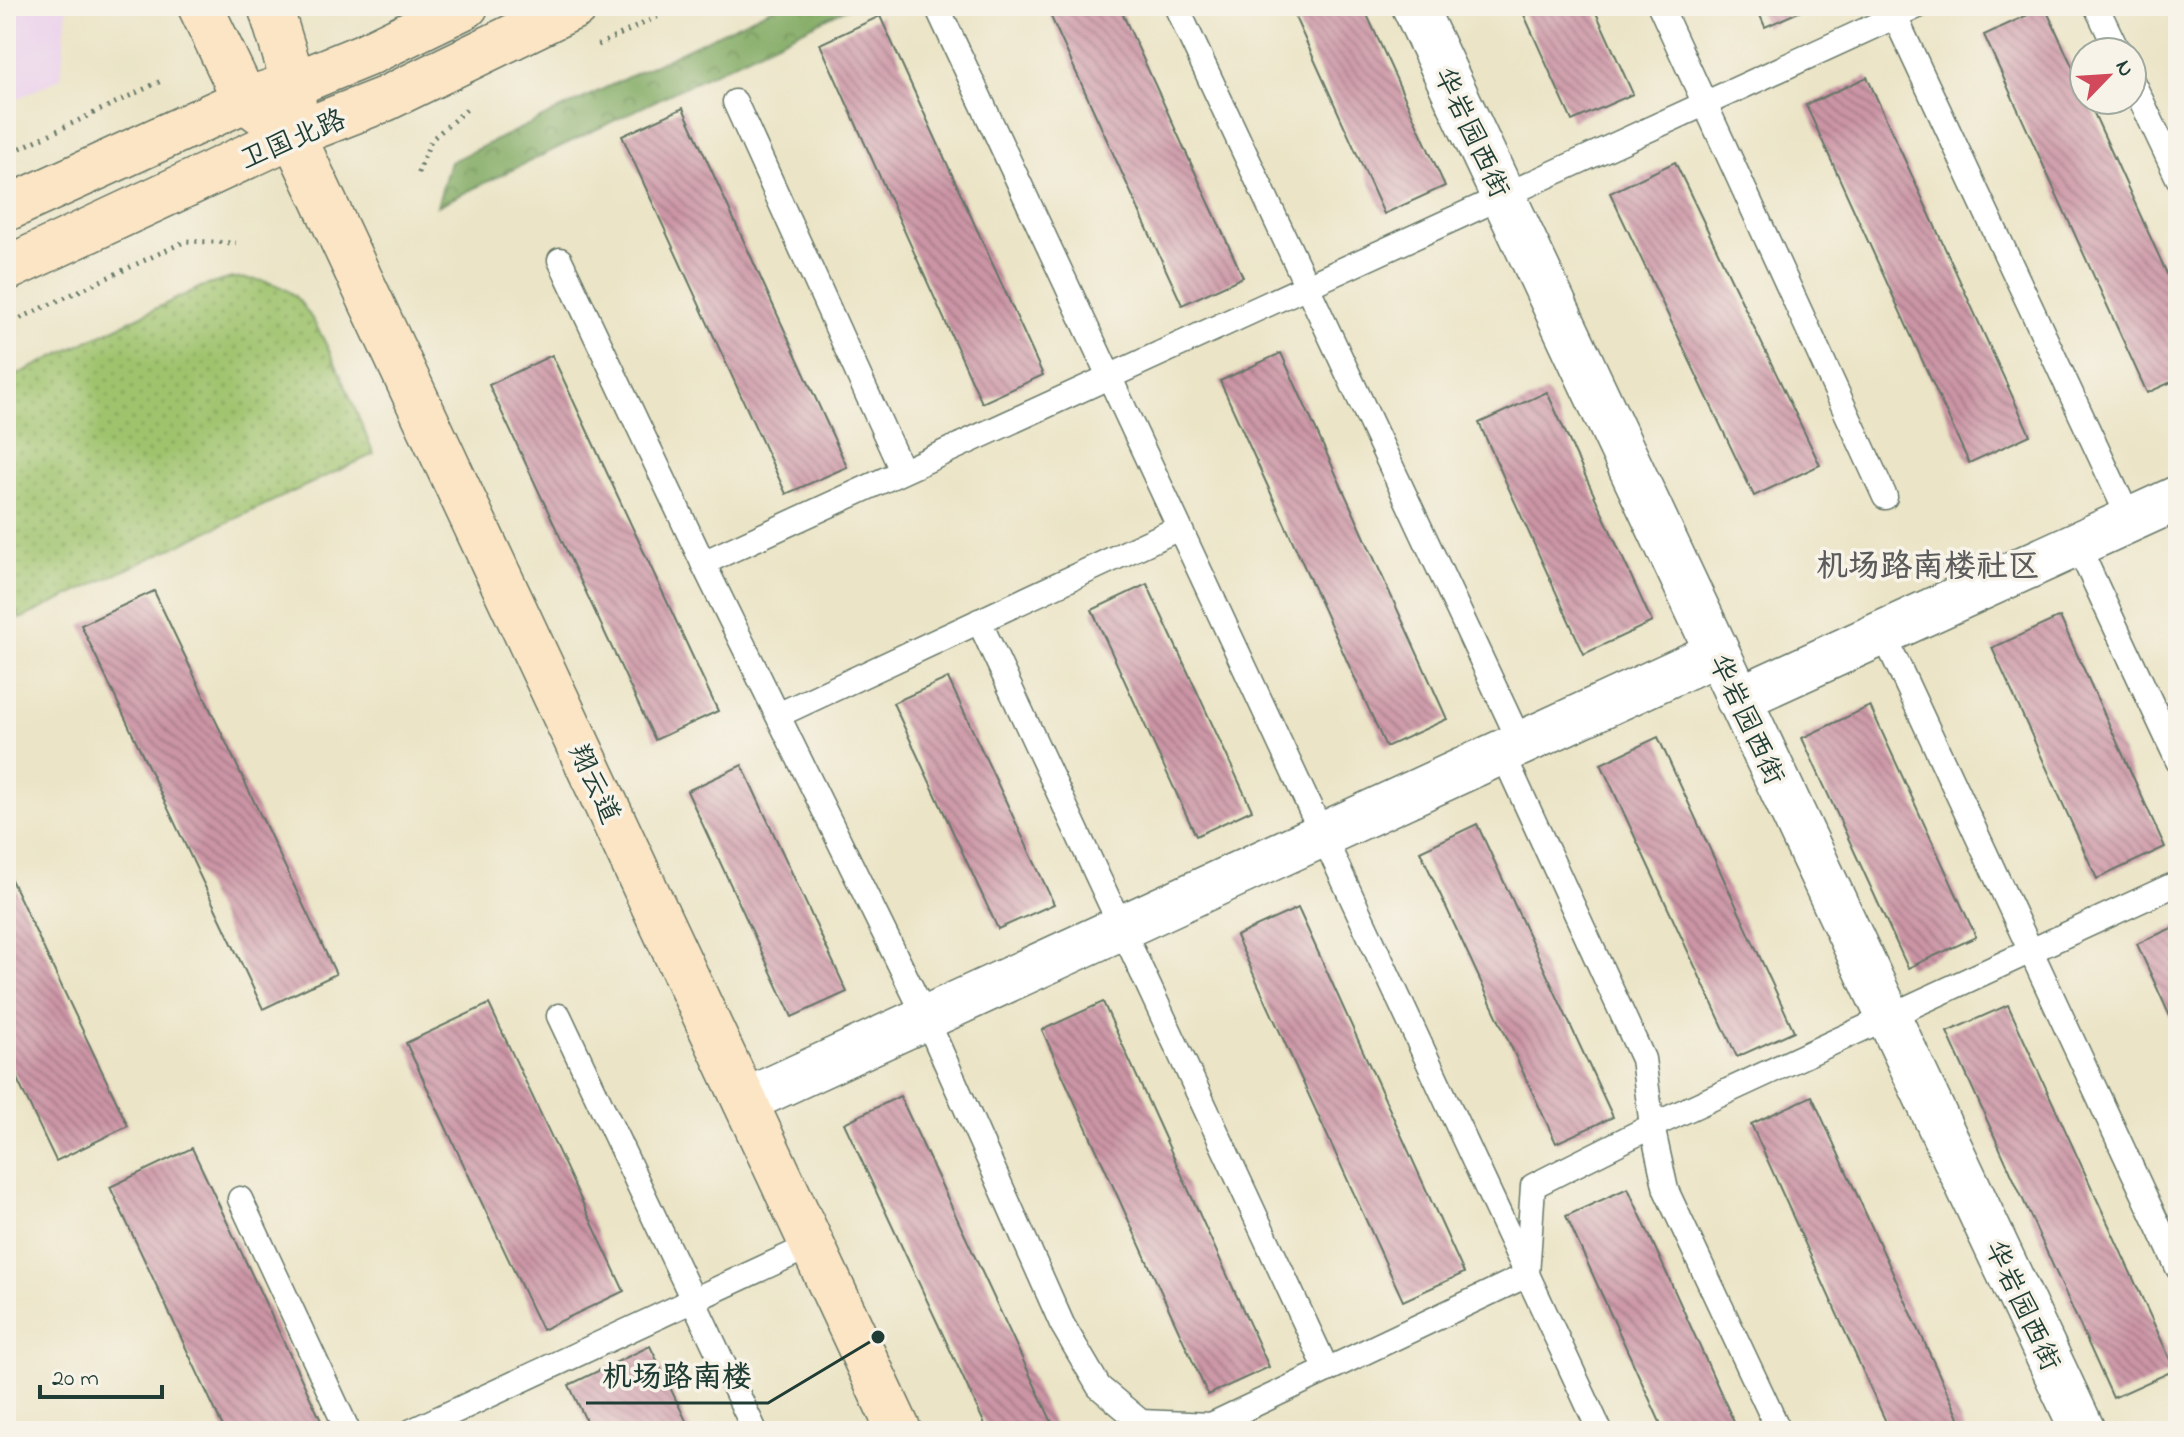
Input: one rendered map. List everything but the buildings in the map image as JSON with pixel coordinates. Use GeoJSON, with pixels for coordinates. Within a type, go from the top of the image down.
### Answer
{"type":"FeatureCollection","features":[{"type":"Feature","properties":{"kind":"main road","name":"翔云道"},"geometry":{"type":"LineString","coordinates":[[200,6],[245,100],[293,135]]}},
{"type":"Feature","properties":{"kind":"main road","name":"翔云道"},"geometry":{"type":"LineString","coordinates":[[270,6],[294,84],[293,135],[899,1431]]}},
{"type":"Feature","properties":{"kind":"main road","name":"卫国北路"},"geometry":{"type":"LineString","coordinates":[[6,209],[245,100],[365,55],[466,6]]}},
{"type":"Feature","properties":{"kind":"main road","name":"卫国北路"},"geometry":{"type":"LineString","coordinates":[[6,269],[293,135],[385,99],[576,6]]}},
{"type":"Feature","properties":{"kind":"street","name":"华岩园西街"},"geometry":{"type":"LineString","coordinates":[[1414,6],[2083,1431]]}},
{"type":"Feature","properties":{"kind":"street"},"geometry":{"type":"LineString","coordinates":[[1738,699],[2178,498]]}},
{"type":"Feature","properties":{"kind":"street"},"geometry":{"type":"LineString","coordinates":[[745,1101],[1717,653]]}},
{"type":"Feature","properties":{"kind":"lane"},"geometry":{"type":"LineString","coordinates":[[1176,6],[1306,287],[1511,748],[1643,1059],[1652,1126],[1666,1190],[1779,1431]]}},
{"type":"Feature","properties":{"kind":"lane"},"geometry":{"type":"LineString","coordinates":[[1660,6],[1885,497]]}},
{"type":"Feature","properties":{"kind":"lane"},"geometry":{"type":"LineString","coordinates":[[1890,6],[2130,520]]}},
{"type":"Feature","properties":{"kind":"lane"},"geometry":{"type":"LineString","coordinates":[[703,563],[1918,6]]}},
{"type":"Feature","properties":{"kind":"lane"},"geometry":{"type":"LineString","coordinates":[[2096,6],[2110,36]]}},
{"type":"Feature","properties":{"kind":"lane"},"geometry":{"type":"LineString","coordinates":[[940,13],[1600,1431]]}},
{"type":"Feature","properties":{"kind":"lane"},"geometry":{"type":"LineString","coordinates":[[735,102],[902,471]]}},
{"type":"Feature","properties":{"kind":"lane"},"geometry":{"type":"LineString","coordinates":[[2148,115],[2178,178]]}},
{"type":"Feature","properties":{"kind":"lane"},"geometry":{"type":"LineString","coordinates":[[560,260],[703,563],[926,1018],[1062,1324],[1099,1387],[1141,1422],[1211,1425],[1527,1275]]}},
{"type":"Feature","properties":{"kind":"lane"},"geometry":{"type":"LineString","coordinates":[[778,715],[1179,528]]}},
{"type":"Feature","properties":{"kind":"lane"},"geometry":{"type":"LineString","coordinates":[[2077,544],[2178,761]]}},
{"type":"Feature","properties":{"kind":"lane"},"geometry":{"type":"LineString","coordinates":[[979,621],[1327,1370]]}},
{"type":"Feature","properties":{"kind":"lane"},"geometry":{"type":"LineString","coordinates":[[1883,633],[2178,1268]]}},
{"type":"Feature","properties":{"kind":"lane"},"geometry":{"type":"LineString","coordinates":[[1527,1275],[1533,1186],[1652,1126],[2178,883]]}},
{"type":"Feature","properties":{"kind":"lane"},"geometry":{"type":"LineString","coordinates":[[559,1016],[755,1431]]}},
{"type":"Feature","properties":{"kind":"lane"},"geometry":{"type":"LineString","coordinates":[[240,1199],[348,1431]]}},
{"type":"Feature","properties":{"kind":"lane"},"geometry":{"type":"LineString","coordinates":[[412,1431],[812,1245]]}},
{"type":"Feature","properties":{"kind":"path"},"geometry":{"type":"LineString","coordinates":[[596,46],[680,6]]}},
{"type":"Feature","properties":{"kind":"path"},"geometry":{"type":"LineString","coordinates":[[6,155],[161,81]]}},
{"type":"Feature","properties":{"kind":"path"},"geometry":{"type":"LineString","coordinates":[[418,173],[431,140],[470,106]]}},
{"type":"Feature","properties":{"kind":"path"},"geometry":{"type":"LineString","coordinates":[[6,325],[186,241],[236,243]]}},
{"type":"Feature","properties":{"kind":"shaded area"},"geometry":{"type":"Polygon","coordinates":[[[6,6],[67,6],[61,78],[6,104],[6,6]]]}},
{"type":"Feature","properties":{"kind":"green space"},"geometry":{"type":"Polygon","coordinates":[[[777,6],[852,6],[437,206],[450,162],[777,6]]]}},
{"type":"Feature","properties":{"kind":"green space"},"geometry":{"type":"Polygon","coordinates":[[[232,278],[277,285],[291,293],[302,305],[326,344],[374,454],[20,619],[6,589],[6,380],[201,287],[232,278]]]}},
{"type":"Feature","properties":{"kind":"place","name":"机场路南楼"},"geometry":{"type":"Point","coordinates":[878,1337]}},
{"type":"Feature","properties":{"kind":"district","name":"机场路南楼社区"},"geometry":{"type":"Point","coordinates":[1928,565]}}]}
